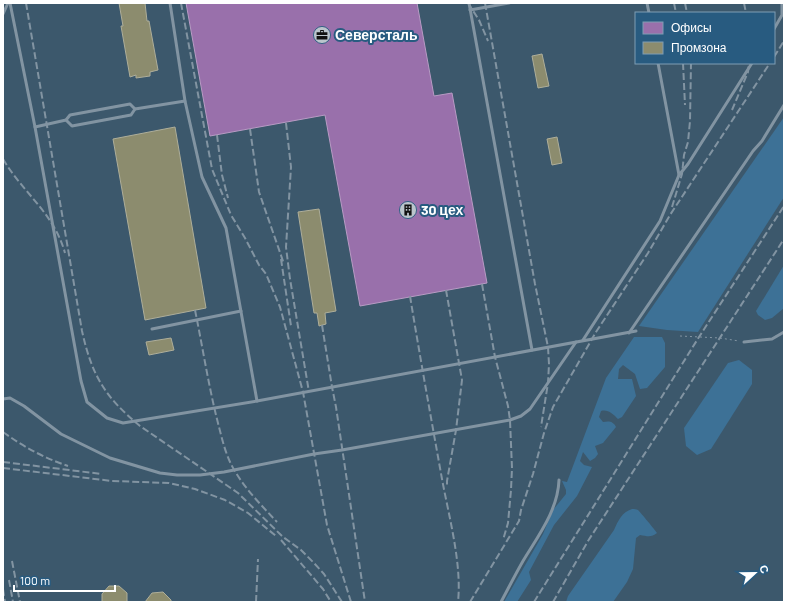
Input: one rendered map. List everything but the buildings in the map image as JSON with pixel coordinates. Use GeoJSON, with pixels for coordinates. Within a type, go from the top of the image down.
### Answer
{"type":"FeatureCollection","features":[{"type":"Feature","properties":{"kind":"lane"},"geometry":{"type":"LineString","coordinates":[[3,14],[9,3]]}},
{"type":"Feature","properties":{"kind":"lane"},"geometry":{"type":"LineString","coordinates":[[9,3],[35,127],[81,381],[87,402],[107,418],[123,423],[257,401],[636,331]]}},
{"type":"Feature","properties":{"kind":"lane"},"geometry":{"type":"LineString","coordinates":[[170,3],[185,101],[202,177],[226,228],[257,401]]}},
{"type":"Feature","properties":{"kind":"lane"},"geometry":{"type":"LineString","coordinates":[[469,3],[532,350]]}},
{"type":"Feature","properties":{"kind":"lane"},"geometry":{"type":"LineString","coordinates":[[470,10],[509,3]]}},
{"type":"Feature","properties":{"kind":"lane"},"geometry":{"type":"LineString","coordinates":[[775,27],[782,15],[782,3]]}},
{"type":"Feature","properties":{"kind":"lane"},"geometry":{"type":"LineString","coordinates":[[658,64],[679,175]]}},
{"type":"Feature","properties":{"kind":"lane"},"geometry":{"type":"LineString","coordinates":[[583,340],[660,221],[679,175],[688,164],[751,64]]}},
{"type":"Feature","properties":{"kind":"lane"},"geometry":{"type":"LineString","coordinates":[[66,120],[72,126],[131,115],[135,109],[185,101]]}},
{"type":"Feature","properties":{"kind":"lane"},"geometry":{"type":"LineString","coordinates":[[35,127],[66,120],[70,115],[130,104],[135,109]]}},
{"type":"Feature","properties":{"kind":"lane"},"geometry":{"type":"LineString","coordinates":[[629,332],[753,151],[762,141],[784,105]]}},
{"type":"Feature","properties":{"kind":"lane"},"geometry":{"type":"LineString","coordinates":[[152,329],[241,311]]}},
{"type":"Feature","properties":{"kind":"lane"},"geometry":{"type":"LineString","coordinates":[[744,342],[772,339],[784,332]]}},
{"type":"Feature","properties":{"kind":"lane"},"geometry":{"type":"LineString","coordinates":[[3,399],[10,398],[24,406],[61,434],[110,458],[160,473],[200,475],[224,472],[314,454],[510,420],[521,416],[536,402],[576,341]]}},
{"type":"Feature","properties":{"kind":"lane"},"geometry":{"type":"LineString","coordinates":[[501,602],[541,532],[556,501],[559,490],[559,480]]}},
{"type":"Feature","properties":{"kind":"path"},"geometry":{"type":"LineString","coordinates":[[680,336],[720,338],[744,342]]}},
{"type":"Feature","properties":{"kind":"shaded area"},"geometry":{"type":"Polygon","coordinates":[[[784,117],[784,197],[698,332],[639,326],[784,117]]]}},
{"type":"Feature","properties":{"kind":"shaded area"},"geometry":{"type":"Polygon","coordinates":[[[784,265],[784,308],[772,318],[765,320],[758,315],[756,311],[784,265]]]}},
{"type":"Feature","properties":{"kind":"shaded area"},"geometry":{"type":"Polygon","coordinates":[[[634,337],[662,337],[665,343],[665,367],[647,388],[640,389],[635,374],[623,365],[619,369],[618,379],[632,379],[636,396],[622,417],[618,419],[608,411],[601,411],[599,417],[603,422],[611,422],[616,427],[603,443],[595,446],[598,454],[595,458],[590,461],[583,452],[580,461],[584,465],[592,467],[577,496],[554,525],[529,572],[531,580],[517,602],[504,602],[543,534],[553,510],[566,494],[562,481],[567,482],[606,378],[634,337]]]}},
{"type":"Feature","properties":{"kind":"shaded area"},"geometry":{"type":"Polygon","coordinates":[[[739,360],[752,370],[752,384],[711,449],[697,455],[686,446],[684,428],[728,363],[739,360]]]}},
{"type":"Feature","properties":{"kind":"shaded area"},"geometry":{"type":"Polygon","coordinates":[[[632,509],[638,510],[657,533],[651,536],[640,535],[636,538],[633,569],[627,582],[613,602],[566,602],[568,596],[614,530],[621,517],[632,509]]]}},
{"type":"Feature","properties":{"kind":"railway"},"geometry":{"type":"LineString","coordinates":[[26,3],[82,331],[90,361],[96,373],[109,395],[140,426],[238,493],[283,537],[301,550],[324,574],[342,602]]}},
{"type":"Feature","properties":{"kind":"railway"},"geometry":{"type":"LineString","coordinates":[[181,3],[212,169],[231,215],[259,265],[266,274],[280,307],[303,392],[327,525],[351,602]]}},
{"type":"Feature","properties":{"kind":"railway"},"geometry":{"type":"LineString","coordinates":[[468,3],[479,20],[488,41]]}},
{"type":"Feature","properties":{"kind":"railway"},"geometry":{"type":"LineString","coordinates":[[485,3],[535,284],[548,347],[548,383],[541,427]]}},
{"type":"Feature","properties":{"kind":"railway"},"geometry":{"type":"LineString","coordinates":[[674,3],[676,12]]}},
{"type":"Feature","properties":{"kind":"railway"},"geometry":{"type":"LineString","coordinates":[[685,3],[687,12]]}},
{"type":"Feature","properties":{"kind":"railway"},"geometry":{"type":"LineString","coordinates":[[744,3],[746,12]]}},
{"type":"Feature","properties":{"kind":"railway"},"geometry":{"type":"LineString","coordinates":[[775,55],[784,41]]}},
{"type":"Feature","properties":{"kind":"railway"},"geometry":{"type":"LineString","coordinates":[[683,64],[685,105]]}},
{"type":"Feature","properties":{"kind":"railway"},"geometry":{"type":"LineString","coordinates":[[672,207],[682,174],[684,155],[688,142],[691,64]]}},
{"type":"Feature","properties":{"kind":"railway"},"geometry":{"type":"LineString","coordinates":[[732,110],[748,72],[749,64]]}},
{"type":"Feature","properties":{"kind":"railway"},"geometry":{"type":"LineString","coordinates":[[470,602],[519,521],[521,510],[553,407],[596,332],[648,253],[670,215],[769,64]]}},
{"type":"Feature","properties":{"kind":"railway"},"geometry":{"type":"LineString","coordinates":[[286,123],[291,167],[286,247],[309,392]]}},
{"type":"Feature","properties":{"kind":"railway"},"geometry":{"type":"LineString","coordinates":[[250,129],[259,192],[284,264]]}},
{"type":"Feature","properties":{"kind":"railway"},"geometry":{"type":"LineString","coordinates":[[217,135],[222,175],[228,198]]}},
{"type":"Feature","properties":{"kind":"railway"},"geometry":{"type":"LineString","coordinates":[[3,159],[46,215],[60,239],[65,253]]}},
{"type":"Feature","properties":{"kind":"railway"},"geometry":{"type":"LineString","coordinates":[[534,602],[699,337],[784,206]]}},
{"type":"Feature","properties":{"kind":"railway"},"geometry":{"type":"LineString","coordinates":[[553,602],[588,541],[784,239]]}},
{"type":"Feature","properties":{"kind":"railway"},"geometry":{"type":"LineString","coordinates":[[281,259],[291,326]]}},
{"type":"Feature","properties":{"kind":"railway"},"geometry":{"type":"LineString","coordinates":[[482,284],[495,357],[508,406],[510,420],[512,468],[511,490],[508,523],[503,540]]}},
{"type":"Feature","properties":{"kind":"railway"},"geometry":{"type":"LineString","coordinates":[[446,290],[462,380],[447,486]]}},
{"type":"Feature","properties":{"kind":"railway"},"geometry":{"type":"LineString","coordinates":[[410,296],[457,556],[459,587],[458,602]]}},
{"type":"Feature","properties":{"kind":"railway"},"geometry":{"type":"LineString","coordinates":[[195,310],[212,398],[228,457],[240,480],[255,499],[277,522]]}},
{"type":"Feature","properties":{"kind":"railway"},"geometry":{"type":"LineString","coordinates":[[322,325],[336,407],[365,602]]}},
{"type":"Feature","properties":{"kind":"railway"},"geometry":{"type":"LineString","coordinates":[[3,432],[34,452],[68,466]]}},
{"type":"Feature","properties":{"kind":"railway"},"geometry":{"type":"LineString","coordinates":[[3,462],[102,474]]}},
{"type":"Feature","properties":{"kind":"railway"},"geometry":{"type":"LineString","coordinates":[[3,468],[112,481],[169,483],[195,489],[225,500],[248,513],[276,536]]}},
{"type":"Feature","properties":{"kind":"railway"},"geometry":{"type":"LineString","coordinates":[[281,540],[323,589],[331,602]]}},
{"type":"Feature","properties":{"kind":"railway"},"geometry":{"type":"LineString","coordinates":[[256,602],[258,559]]}},
{"type":"Feature","properties":{"kind":"railway"},"geometry":{"type":"LineString","coordinates":[[12,561],[20,602]]}},
{"type":"Feature","properties":{"kind":"railway"},"geometry":{"type":"LineString","coordinates":[[9,580],[13,602]]}},
{"type":"Feature","properties":{"kind":"railway"},"geometry":{"type":"LineString","coordinates":[[3,589],[5,602]]}},
{"type":"Feature","properties":{"kind":"place","name":"Северсталь"},"geometry":{"type":"Point","coordinates":[322,35]}},
{"type":"Feature","properties":{"kind":"place","name":"30 цех"},"geometry":{"type":"Point","coordinates":[408,210]}}]}
